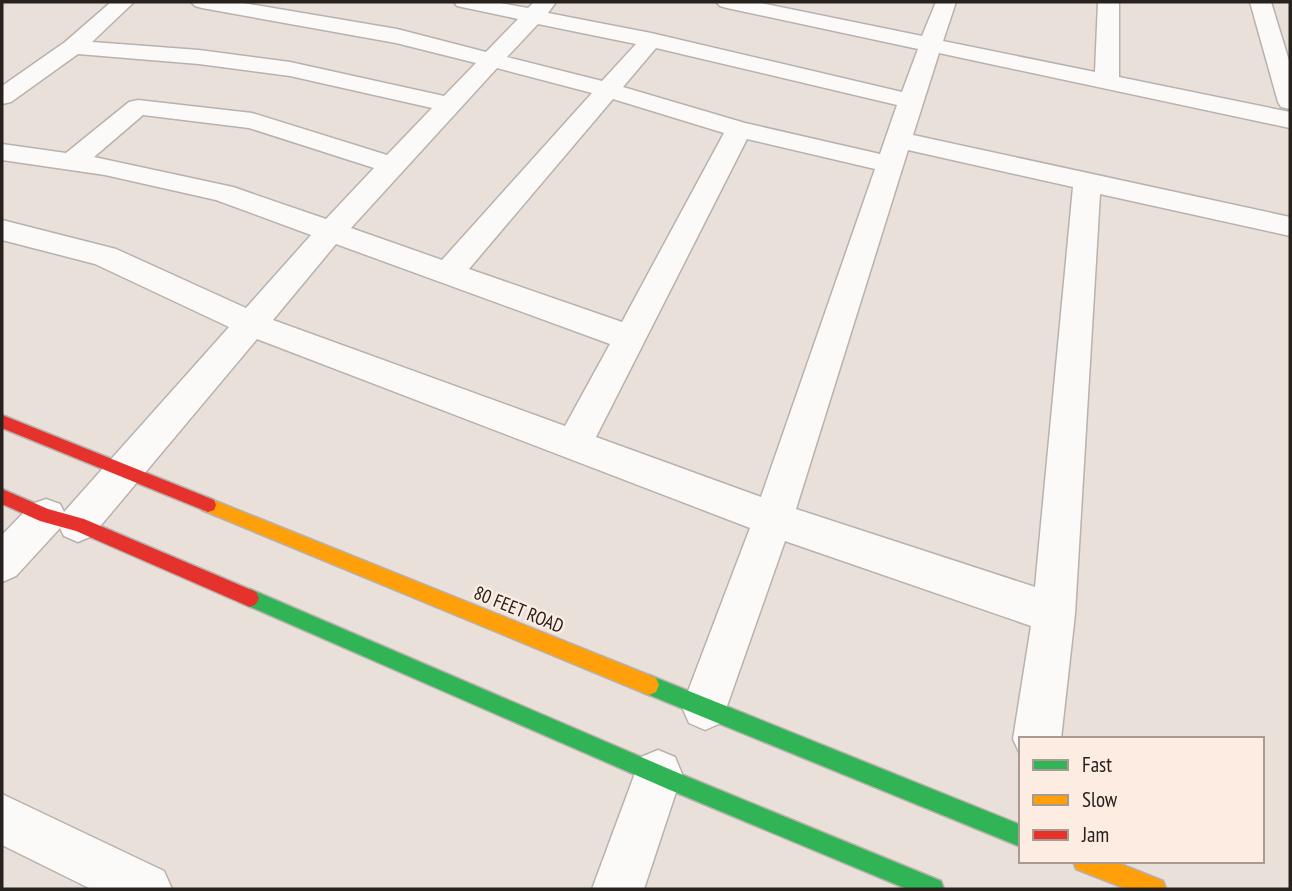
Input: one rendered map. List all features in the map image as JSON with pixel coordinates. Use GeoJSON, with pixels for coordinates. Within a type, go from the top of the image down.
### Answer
{"type":"FeatureCollection","features":[{"type":"Feature","properties":{"kind":"main road","name":"80 FEET ROAD"},"geometry":{"type":"LineString","coordinates":[[2,421],[1019,835]]}},
{"type":"Feature","properties":{"kind":"main road"},"geometry":{"type":"LineString","coordinates":[[2,496],[933,889]]}},
{"type":"Feature","properties":{"kind":"main road"},"geometry":{"type":"LineString","coordinates":[[1089,863],[1155,889]]}},
{"type":"Feature","properties":{"kind":"street"},"geometry":{"type":"LineString","coordinates":[[2,97],[73,47],[123,2]]}},
{"type":"Feature","properties":{"kind":"street"},"geometry":{"type":"LineString","coordinates":[[202,2],[397,36],[609,90],[739,129],[1087,181],[1290,231]]}},
{"type":"Feature","properties":{"kind":"street"},"geometry":{"type":"LineString","coordinates":[[464,2],[540,8],[651,40],[911,101]]}},
{"type":"Feature","properties":{"kind":"street"},"geometry":{"type":"LineString","coordinates":[[727,2],[1290,120]]}},
{"type":"Feature","properties":{"kind":"street"},"geometry":{"type":"LineString","coordinates":[[705,707],[774,519],[946,2]]}},
{"type":"Feature","properties":{"kind":"street"},"geometry":{"type":"LineString","coordinates":[[1107,82],[1109,2]]}},
{"type":"Feature","properties":{"kind":"street"},"geometry":{"type":"LineString","coordinates":[[1260,2],[1290,102]]}},
{"type":"Feature","properties":{"kind":"street"},"geometry":{"type":"LineString","coordinates":[[2,563],[125,471],[331,231],[395,166],[540,8]]}},
{"type":"Feature","properties":{"kind":"street"},"geometry":{"type":"LineString","coordinates":[[449,272],[651,40]]}},
{"type":"Feature","properties":{"kind":"street"},"geometry":{"type":"LineString","coordinates":[[73,47],[199,57],[290,69],[451,105]]}},
{"type":"Feature","properties":{"kind":"street"},"geometry":{"type":"LineString","coordinates":[[72,162],[138,107],[252,121],[395,166]]}},
{"type":"Feature","properties":{"kind":"street"},"geometry":{"type":"LineString","coordinates":[[575,443],[739,129]]}},
{"type":"Feature","properties":{"kind":"street"},"geometry":{"type":"LineString","coordinates":[[2,152],[72,162],[223,193],[630,338]]}},
{"type":"Feature","properties":{"kind":"street"},"geometry":{"type":"LineString","coordinates":[[1037,737],[1054,614],[1087,181]]}},
{"type":"Feature","properties":{"kind":"street"},"geometry":{"type":"LineString","coordinates":[[2,230],[105,256],[253,325],[774,519],[1054,614]]}},
{"type":"Feature","properties":{"kind":"street"},"geometry":{"type":"LineString","coordinates":[[618,889],[658,774]]}},
{"type":"Feature","properties":{"kind":"street"},"geometry":{"type":"LineString","coordinates":[[2,819],[146,889]]}},
{"type":"Feature","properties":{"kind":"traffic: fast"},"geometry":{"type":"LineString","coordinates":[[250,598],[677,783],[933,889]]}},
{"type":"Feature","properties":{"kind":"traffic: fast"},"geometry":{"type":"LineString","coordinates":[[649,685],[1019,835]]}},
{"type":"Feature","properties":{"kind":"traffic: slow"},"geometry":{"type":"LineString","coordinates":[[208,505],[649,685]]}},
{"type":"Feature","properties":{"kind":"traffic: slow"},"geometry":{"type":"LineString","coordinates":[[1089,863],[1155,889]]}},
{"type":"Feature","properties":{"kind":"traffic: jam"},"geometry":{"type":"LineString","coordinates":[[2,421],[208,505]]}},
{"type":"Feature","properties":{"kind":"traffic: jam"},"geometry":{"type":"LineString","coordinates":[[2,496],[46,516],[78,524],[250,598]]}}]}
